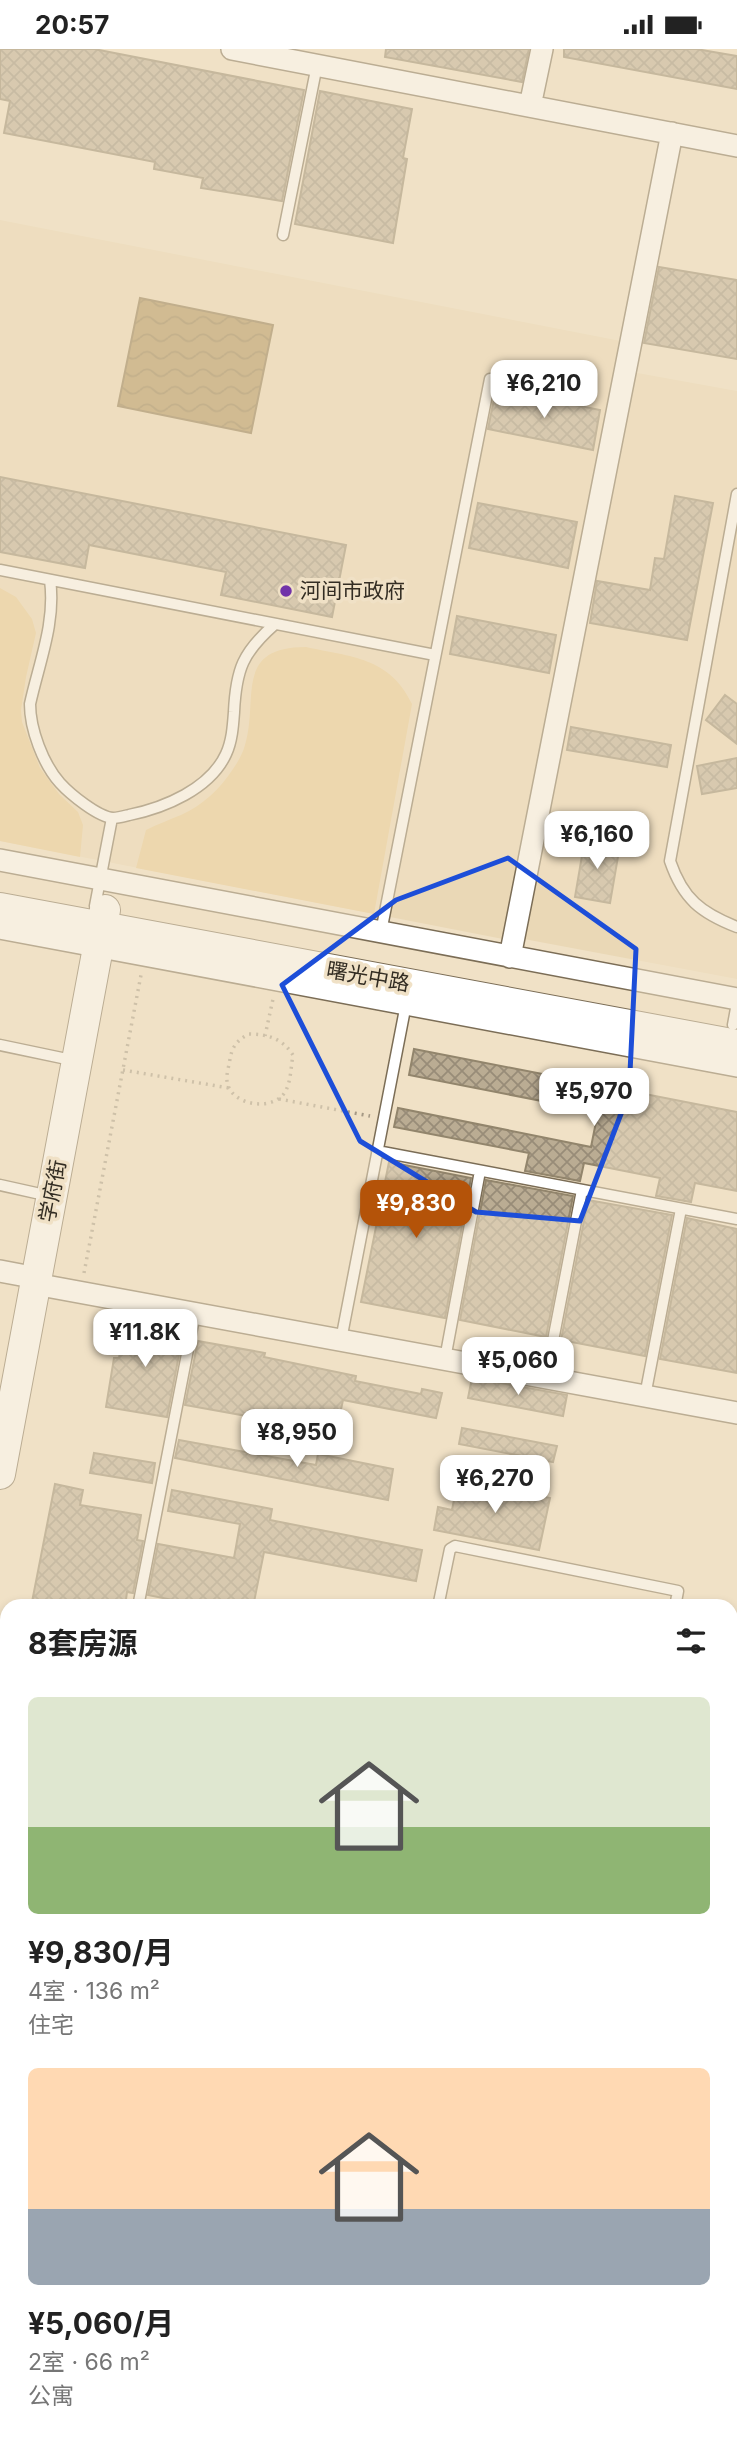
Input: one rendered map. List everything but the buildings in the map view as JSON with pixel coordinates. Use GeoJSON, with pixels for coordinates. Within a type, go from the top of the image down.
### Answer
{"type":"FeatureCollection","features":[{"type":"Feature","properties":{"kind":"street"},"geometry":{"type":"LineString","coordinates":[[232,49],[737,146]]}},
{"type":"Feature","properties":{"kind":"street"},"geometry":{"type":"LineString","coordinates":[[530,106],[542,49]]}},
{"type":"Feature","properties":{"kind":"street"},"geometry":{"type":"LineString","coordinates":[[510,957],[672,133]]}},
{"type":"Feature","properties":{"kind":"street"},"geometry":{"type":"LineString","coordinates":[[0,860],[95,918],[145,955],[737,1066]]}},
{"type":"Feature","properties":{"kind":"street","name":"曙光中路"},"geometry":{"type":"LineString","coordinates":[[0,888],[95,918]]}},
{"type":"Feature","properties":{"kind":"street","name":"曙光中路"},"geometry":{"type":"LineString","coordinates":[[0,908],[95,918],[736,1019]]}},
{"type":"Feature","properties":{"kind":"street"},"geometry":{"type":"LineString","coordinates":[[0,929],[95,918],[381,932],[510,957],[736,1019]]}},
{"type":"Feature","properties":{"kind":"street","name":"学府街"},"geometry":{"type":"LineString","coordinates":[[0,1389],[62,1058],[95,918]]}},
{"type":"Feature","properties":{"kind":"street","name":"学府街"},"geometry":{"type":"LineString","coordinates":[[0,1474],[19,1277],[95,918]]}},
{"type":"Feature","properties":{"kind":"street"},"geometry":{"type":"LineString","coordinates":[[19,1277],[81,1292],[737,1413]]}},
{"type":"Feature","properties":{"kind":"lane"},"geometry":{"type":"LineString","coordinates":[[283,235],[317,65]]}},
{"type":"Feature","properties":{"kind":"lane"},"geometry":{"type":"LineString","coordinates":[[381,932],[490,379]]}},
{"type":"Feature","properties":{"kind":"lane"},"geometry":{"type":"LineString","coordinates":[[737,494],[733,537],[670,861],[677,881],[693,904],[717,919],[737,927]]}},
{"type":"Feature","properties":{"kind":"lane"},"geometry":{"type":"LineString","coordinates":[[0,570],[436,655]]}},
{"type":"Feature","properties":{"kind":"lane"},"geometry":{"type":"LineString","coordinates":[[50,580],[53,599],[50,620],[30,704],[30,716],[42,753],[57,779],[83,803],[112,818],[154,810],[182,797],[208,778],[226,755],[232,733],[234,700],[242,663],[255,642],[275,624]]}},
{"type":"Feature","properties":{"kind":"lane"},"geometry":{"type":"LineString","coordinates":[[95,918],[112,818]]}},
{"type":"Feature","properties":{"kind":"lane"},"geometry":{"type":"LineString","coordinates":[[341,1340],[406,1004]]}},
{"type":"Feature","properties":{"kind":"lane"},"geometry":{"type":"LineString","coordinates":[[0,1045],[62,1058]]}},
{"type":"Feature","properties":{"kind":"lane"},"geometry":{"type":"LineString","coordinates":[[377,1151],[737,1220]]}},
{"type":"Feature","properties":{"kind":"lane"},"geometry":{"type":"LineString","coordinates":[[445,1359],[481,1171]]}},
{"type":"Feature","properties":{"kind":"lane"},"geometry":{"type":"LineString","coordinates":[[0,1185],[36,1193]]}},
{"type":"Feature","properties":{"kind":"lane"},"geometry":{"type":"LineString","coordinates":[[546,1377],[582,1190]]}},
{"type":"Feature","properties":{"kind":"lane"},"geometry":{"type":"LineString","coordinates":[[645,1396],[681,1209]]}},
{"type":"Feature","properties":{"kind":"lane"},"geometry":{"type":"LineString","coordinates":[[140,1599],[195,1313]]}},
{"type":"Feature","properties":{"kind":"lane"},"geometry":{"type":"LineString","coordinates":[[440,1599],[450,1549],[455,1546],[678,1591],[676,1599]]}},
{"type":"Feature","properties":{"kind":"path"},"geometry":{"type":"LineString","coordinates":[[81,1292],[145,955]]}},
{"type":"Feature","properties":{"kind":"path"},"geometry":{"type":"LineString","coordinates":[[265,1037],[276,980]]}},
{"type":"Feature","properties":{"kind":"path"},"geometry":{"type":"LineString","coordinates":[[248,1034],[265,1037],[278,1039],[287,1045],[293,1055],[288,1088],[279,1098],[265,1104],[244,1101],[235,1097],[229,1089],[227,1080],[231,1051],[235,1044],[248,1034]]}},
{"type":"Feature","properties":{"kind":"path"},"geometry":{"type":"LineString","coordinates":[[123,1070],[229,1089]]}},
{"type":"Feature","properties":{"kind":"path"},"geometry":{"type":"LineString","coordinates":[[279,1098],[384,1119]]}},
{"type":"Feature","properties":{"kind":"highlighted area"},"geometry":{"type":"Polygon","coordinates":[[[508,858],[636,949],[629,1093],[580,1221],[476,1212],[360,1141],[282,985],[396,900],[508,858]]]}},
{"type":"Feature","properties":{"kind":"shaded area","name":"河间市政府"},"geometry":{"type":"Polygon","coordinates":[[[0,220],[621,341],[503,939],[0,841],[0,220]]]}},
{"type":"Feature","properties":{"kind":"shaded area"},"geometry":{"type":"Polygon","coordinates":[[[632,372],[737,391],[737,979],[524,939],[632,372]]]}},
{"type":"Feature","properties":{"kind":"shaded area"},"geometry":{"type":"Polygon","coordinates":[[[0,588],[16,597],[32,619],[36,633],[26,677],[22,722],[40,768],[59,794],[78,812],[83,825],[80,857],[0,841],[0,588]]]}},
{"type":"Feature","properties":{"kind":"shaded area"},"geometry":{"type":"Polygon","coordinates":[[[306,647],[354,657],[381,668],[403,688],[412,704],[374,914],[136,868],[146,830],[189,811],[204,801],[237,763],[249,728],[253,679],[258,666],[268,656],[283,649],[306,647]]]}},
{"type":"Feature","properties":{"kind":"water"},"geometry":{"type":"Polygon","coordinates":[[[140,298],[273,325],[251,433],[118,406],[140,298]]]}},
{"type":"Feature","properties":{"kind":"place","name":"河间市政府"},"geometry":{"type":"Point","coordinates":[286,591]}}]}
